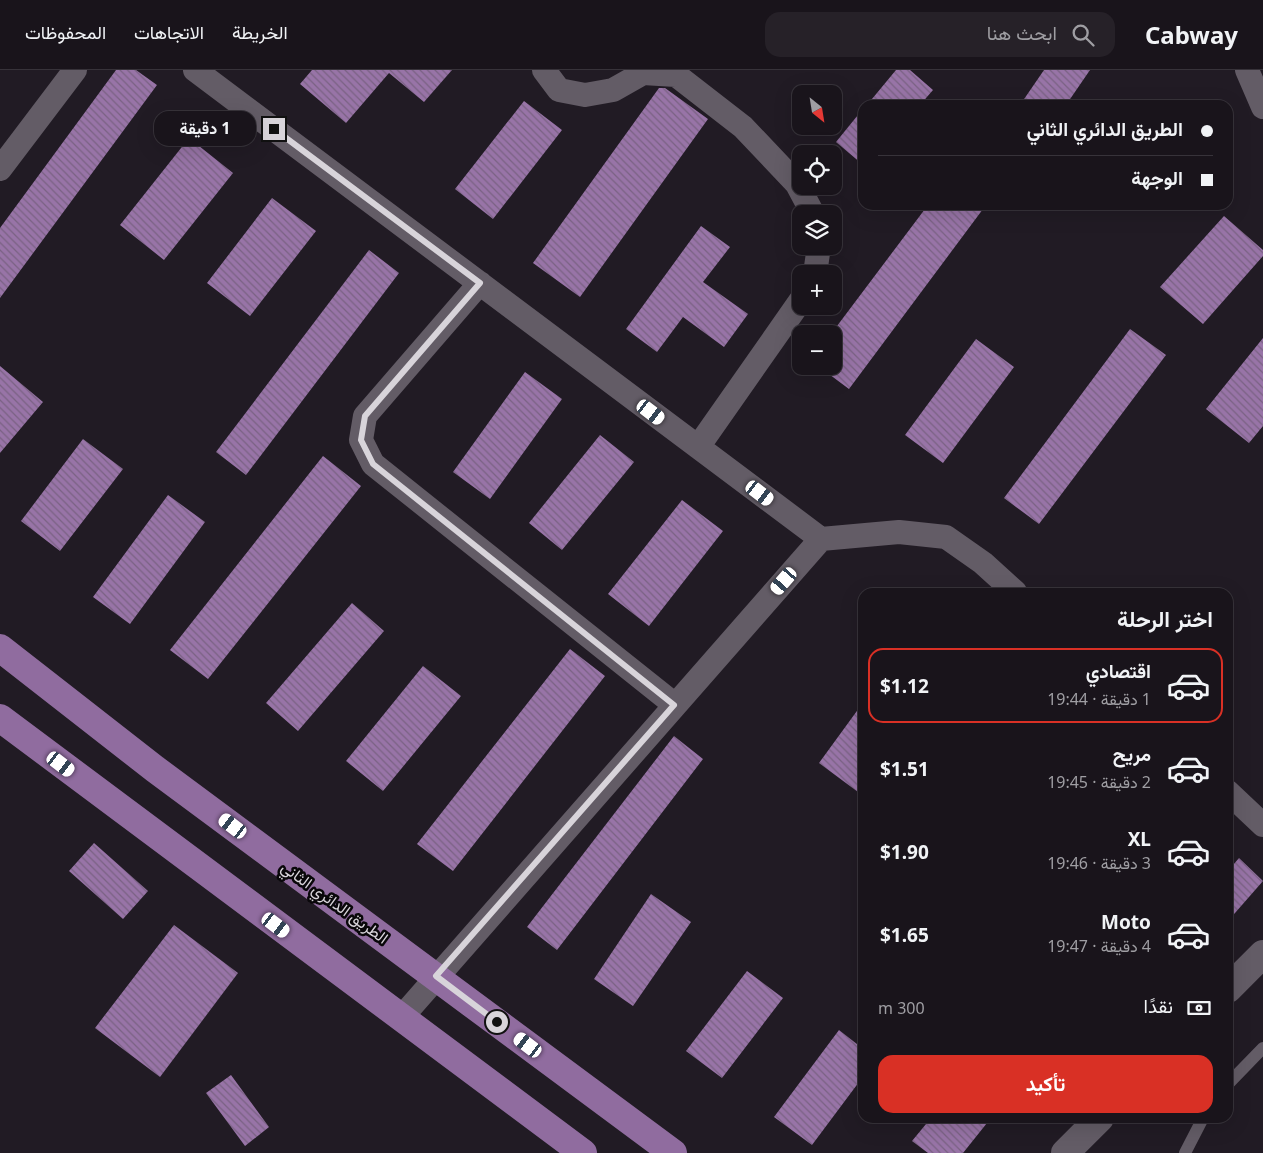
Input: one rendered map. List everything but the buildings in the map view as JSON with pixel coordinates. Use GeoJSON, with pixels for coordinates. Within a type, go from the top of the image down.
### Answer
{"type":"FeatureCollection","features":[{"type":"Feature","properties":{"kind":"highway","name":"الطريق الدائري الثاني"},"geometry":{"type":"LineString","coordinates":[[0,648],[155,768],[673,1153]]}},
{"type":"Feature","properties":{"kind":"highway"},"geometry":{"type":"LineString","coordinates":[[0,718],[583,1153]]}},
{"type":"Feature","properties":{"kind":"street"},"geometry":{"type":"LineString","coordinates":[[0,170],[75,70]]}},
{"type":"Feature","properties":{"kind":"street"},"geometry":{"type":"LineString","coordinates":[[196,70],[821,539],[899,532],[946,537],[984,563],[1011,588]]}},
{"type":"Feature","properties":{"kind":"street"},"geometry":{"type":"LineString","coordinates":[[544,70],[559,90],[585,95],[613,90],[643,73],[676,76],[743,128],[797,184],[808,205]]}},
{"type":"Feature","properties":{"kind":"street"},"geometry":{"type":"LineString","coordinates":[[1247,70],[1263,107]]}},
{"type":"Feature","properties":{"kind":"street"},"geometry":{"type":"LineString","coordinates":[[480,283],[365,416],[361,440],[373,464],[674,705]]}},
{"type":"Feature","properties":{"kind":"street"},"geometry":{"type":"LineString","coordinates":[[698,447],[792,313]]}},
{"type":"Feature","properties":{"kind":"street"},"geometry":{"type":"LineString","coordinates":[[401,1018],[821,539]]}},
{"type":"Feature","properties":{"kind":"street"},"geometry":{"type":"LineString","coordinates":[[1233,797],[1263,825]]}},
{"type":"Feature","properties":{"kind":"street"},"geometry":{"type":"LineString","coordinates":[[1233,985],[1263,954]]}},
{"type":"Feature","properties":{"kind":"street"},"geometry":{"type":"LineString","coordinates":[[1065,1153],[1095,1123]]}},
{"type":"Feature","properties":{"kind":"lane"},"geometry":{"type":"LineString","coordinates":[[1233,1079],[1263,1048]]}},
{"type":"Feature","properties":{"kind":"lane"},"geometry":{"type":"LineString","coordinates":[[1185,1153],[1200,1123]]}},
{"type":"Feature","properties":{"kind":"route"},"geometry":{"type":"LineString","coordinates":[[274,129],[480,283],[365,416],[361,440],[373,464],[674,705],[436,976],[497,1022]]}}]}
